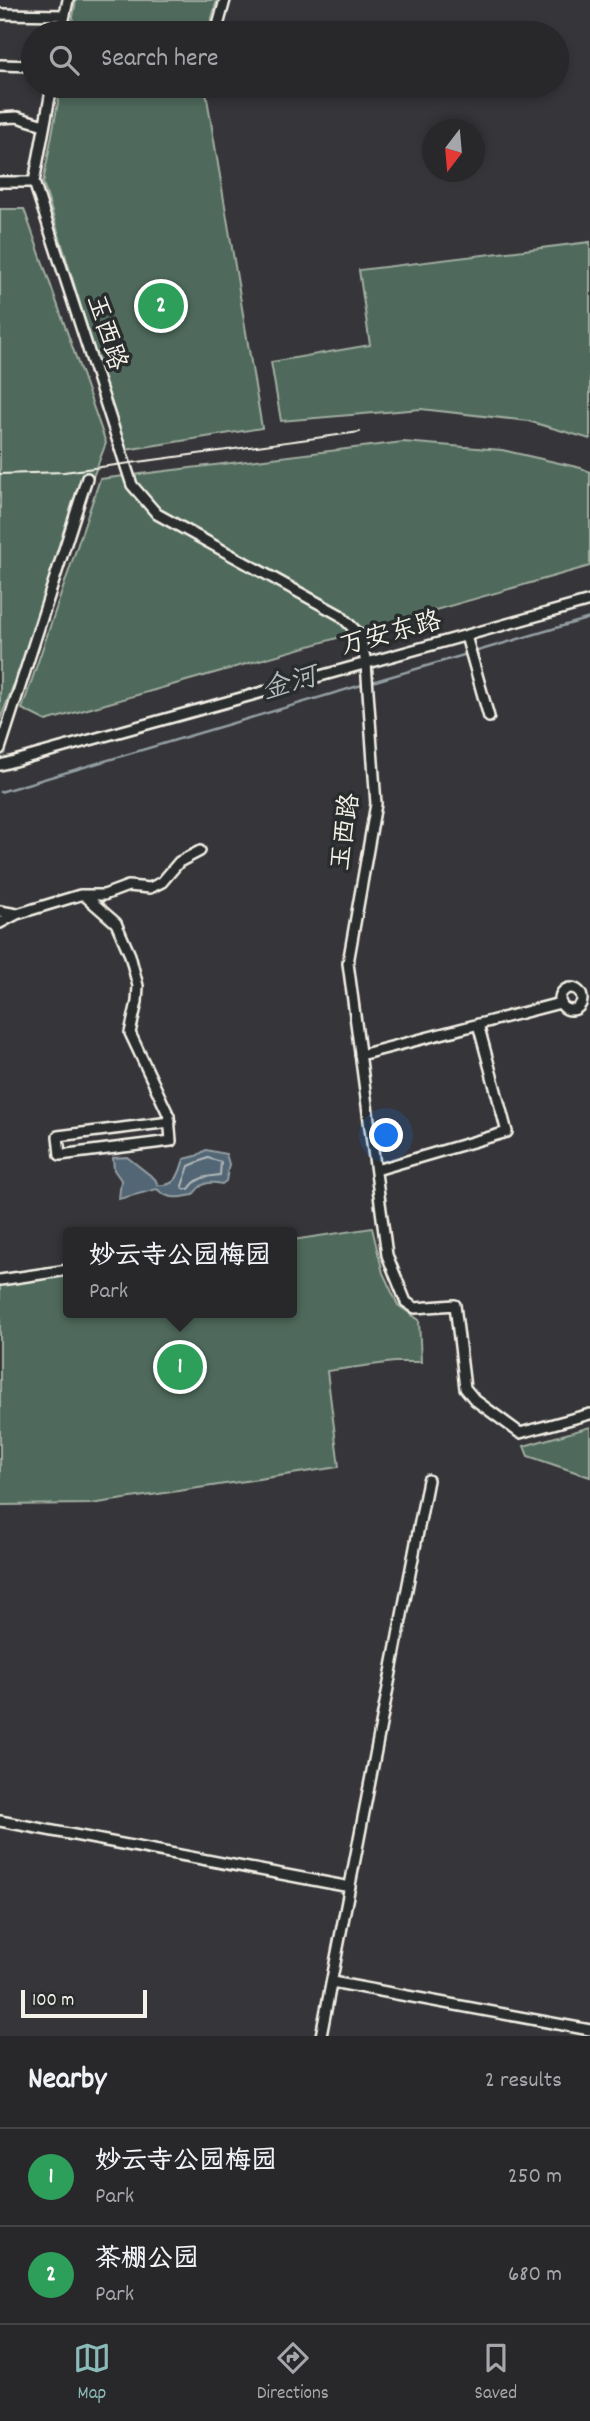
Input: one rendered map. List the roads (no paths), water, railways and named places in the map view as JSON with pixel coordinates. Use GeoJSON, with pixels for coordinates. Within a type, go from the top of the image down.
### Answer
{"type":"FeatureCollection","features":[{"type":"Feature","properties":{"kind":"street"},"geometry":{"type":"LineString","coordinates":[[64,21],[68,0]]}},
{"type":"Feature","properties":{"kind":"street"},"geometry":{"type":"LineString","coordinates":[[219,21],[225,0]]}},
{"type":"Feature","properties":{"kind":"street"},"geometry":{"type":"LineString","coordinates":[[0,14],[65,15]]}},
{"type":"Feature","properties":{"kind":"street"},"geometry":{"type":"LineString","coordinates":[[0,65],[21,66]]}},
{"type":"Feature","properties":{"kind":"street"},"geometry":{"type":"LineString","coordinates":[[0,182],[34,182],[49,98]]}},
{"type":"Feature","properties":{"kind":"street"},"geometry":{"type":"LineString","coordinates":[[0,118],[17,117],[44,125]]}},
{"type":"Feature","properties":{"kind":"street","name":"玉西路"},"geometry":{"type":"LineString","coordinates":[[34,182],[132,485],[157,514],[340,615],[360,635],[366,663],[376,804],[348,963],[387,1255],[406,1302],[415,1308],[455,1305],[466,1388],[475,1400],[520,1433],[590,1414]]}},
{"type":"Feature","properties":{"kind":"street"},"geometry":{"type":"LineString","coordinates":[[0,749],[87,478]]}},
{"type":"Feature","properties":{"kind":"street","name":"万安东路"},"geometry":{"type":"LineString","coordinates":[[0,765],[590,601]]}},
{"type":"Feature","properties":{"kind":"street"},"geometry":{"type":"LineString","coordinates":[[466,636],[489,717]]}},
{"type":"Feature","properties":{"kind":"street"},"geometry":{"type":"LineString","coordinates":[[0,923],[17,914],[84,895],[104,895],[128,886],[150,888],[162,882],[179,862],[200,850]]}},
{"type":"Feature","properties":{"kind":"street"},"geometry":{"type":"LineString","coordinates":[[84,895],[116,923],[130,955],[138,986],[130,1033],[169,1116],[170,1122],[171,1141],[60,1155],[58,1136],[170,1122]]}},
{"type":"Feature","properties":{"kind":"street"},"geometry":{"type":"LineString","coordinates":[[0,911],[17,914]]}},
{"type":"Feature","properties":{"kind":"street"},"geometry":{"type":"LineString","coordinates":[[568,989],[586,994],[576,1010],[565,1009],[560,1003],[562,993],[568,989]]}},
{"type":"Feature","properties":{"kind":"street"},"geometry":{"type":"LineString","coordinates":[[360,1055],[560,1003]]}},
{"type":"Feature","properties":{"kind":"street"},"geometry":{"type":"LineString","coordinates":[[376,1170],[507,1132],[478,1024]]}},
{"type":"Feature","properties":{"kind":"street"},"geometry":{"type":"LineString","coordinates":[[0,1280],[63,1271]]}},
{"type":"Feature","properties":{"kind":"street"},"geometry":{"type":"LineString","coordinates":[[321,2036],[428,1480]]}},
{"type":"Feature","properties":{"kind":"street"},"geometry":{"type":"LineString","coordinates":[[0,1821],[350,1887]]}},
{"type":"Feature","properties":{"kind":"street"},"geometry":{"type":"LineString","coordinates":[[332,1982],[590,2030]]}},
{"type":"Feature","properties":{"kind":"water"},"geometry":{"type":"Polygon","coordinates":[[[206,1150],[226,1154],[229,1164],[226,1181],[222,1184],[205,1184],[193,1195],[183,1197],[170,1197],[157,1189],[119,1199],[121,1180],[114,1170],[113,1158],[127,1157],[155,1179],[158,1185],[164,1185],[173,1182],[184,1159],[206,1150]]]}},
{"type":"Feature","properties":{"kind":"waterway","name":"金河"},"geometry":{"type":"LineString","coordinates":[[372,682],[590,618]]}},
{"type":"Feature","properties":{"kind":"waterway","name":"金河"},"geometry":{"type":"LineString","coordinates":[[0,792],[365,684]]}},
{"type":"Feature","properties":{"kind":"tram line"},"geometry":{"type":"LineString","coordinates":[[0,474],[64,472],[360,432]]}},
{"type":"Feature","properties":{"kind":"place","name":"茶棚公园"},"geometry":{"type":"Point","coordinates":[161,306]}},
{"type":"Feature","properties":{"kind":"place","name":"妙云寺公园梅园"},"geometry":{"type":"Point","coordinates":[180,1367]}}]}
